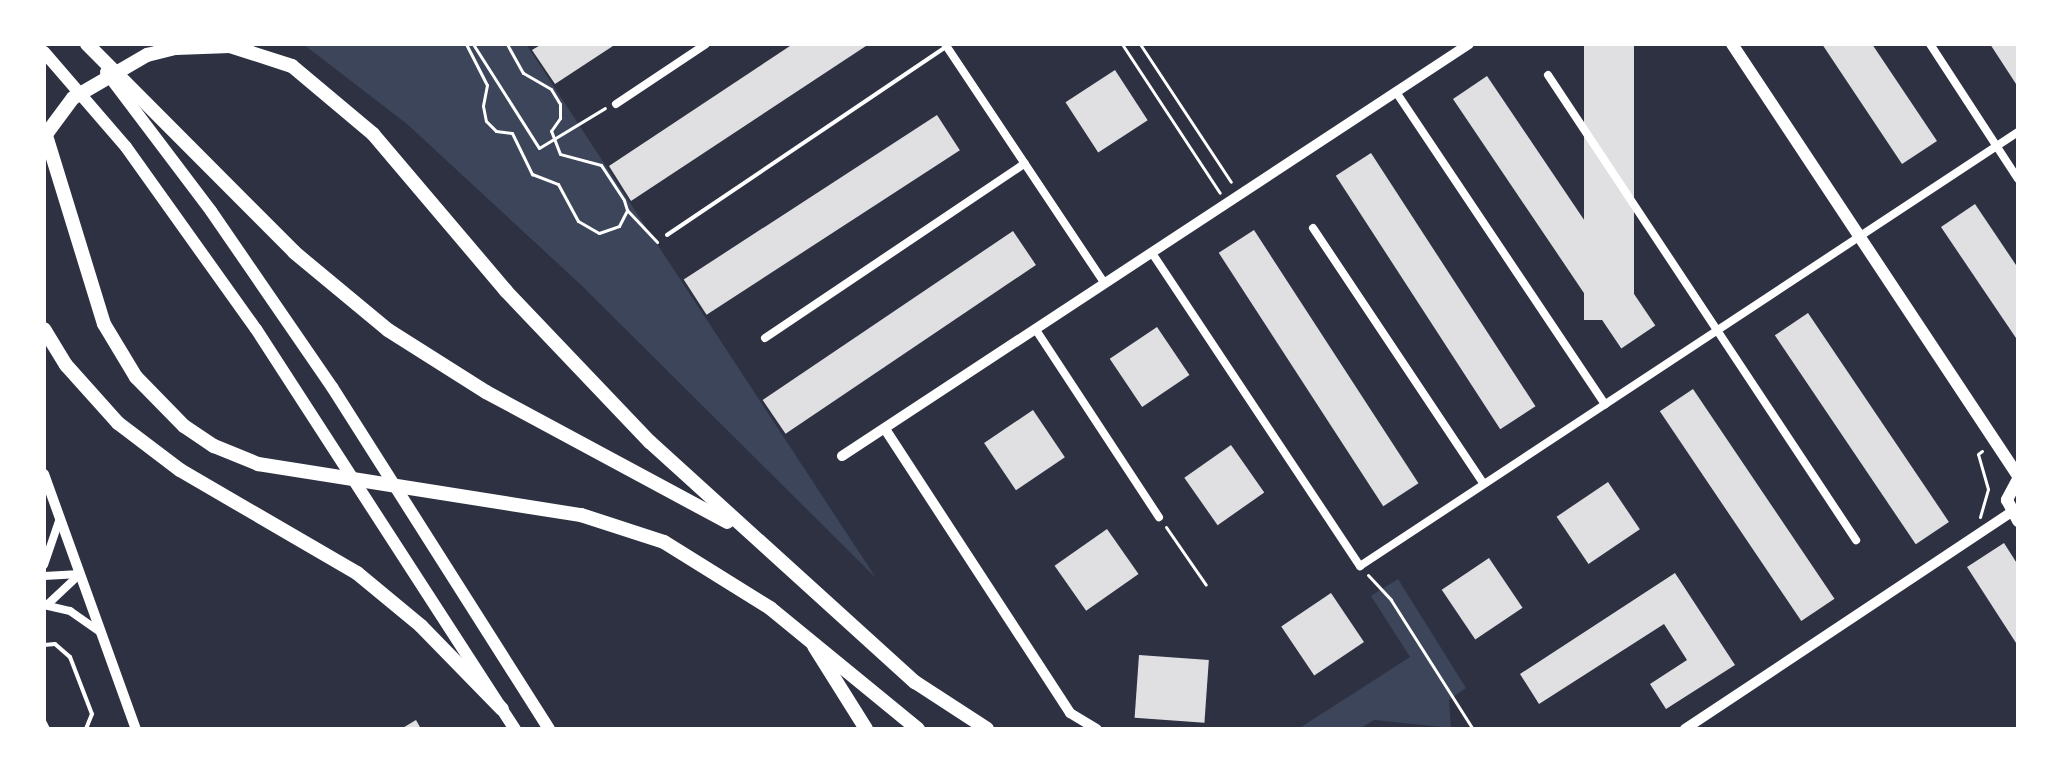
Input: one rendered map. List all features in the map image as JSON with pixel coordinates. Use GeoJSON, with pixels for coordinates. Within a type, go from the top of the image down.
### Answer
{"type":"FeatureCollection","features":[{"type":"Feature","properties":{"kind":"highway"},"geometry":{"type":"LineString","coordinates":[[86,44],[294,252],[388,330],[486,392],[746,531]]}},
{"type":"Feature","properties":{"kind":"highway"},"geometry":{"type":"LineString","coordinates":[[44,137],[73,98],[96,81],[147,55],[201,45],[230,46],[292,66],[351,111],[588,380],[746,531],[915,682],[987,729]]}},
{"type":"Feature","properties":{"kind":"highway"},"geometry":{"type":"LineString","coordinates":[[44,128],[92,294],[116,347],[136,377],[184,426],[214,446],[258,464],[581,515],[664,542],[703,563],[807,635],[918,729]]}},
{"type":"Feature","properties":{"kind":"highway"},"geometry":{"type":"LineString","coordinates":[[44,329],[66,365],[118,423],[180,470],[357,573],[402,608],[502,709]]}},
{"type":"Feature","properties":{"kind":"highway"},"geometry":{"type":"LineString","coordinates":[[807,635],[866,729]]}},
{"type":"Feature","properties":{"kind":"main road"},"geometry":{"type":"LineString","coordinates":[[86,44],[211,211],[332,387],[549,729]]}},
{"type":"Feature","properties":{"kind":"main road"},"geometry":{"type":"LineString","coordinates":[[1732,44],[2018,477],[2008,493],[2014,517]]}},
{"type":"Feature","properties":{"kind":"main road"},"geometry":{"type":"LineString","coordinates":[[44,52],[126,147],[247,316],[515,729]]}},
{"type":"Feature","properties":{"kind":"street"},"geometry":{"type":"LineString","coordinates":[[616,104],[706,44]]}},
{"type":"Feature","properties":{"kind":"street"},"geometry":{"type":"LineString","coordinates":[[842,456],[1469,44]]}},
{"type":"Feature","properties":{"kind":"street"},"geometry":{"type":"LineString","coordinates":[[1930,44],[2018,179]]}},
{"type":"Feature","properties":{"kind":"street"},"geometry":{"type":"LineString","coordinates":[[946,45],[1105,284]]}},
{"type":"Feature","properties":{"kind":"street"},"geometry":{"type":"LineString","coordinates":[[1548,75],[1715,332],[1856,540]]}},
{"type":"Feature","properties":{"kind":"street"},"geometry":{"type":"LineString","coordinates":[[1396,92],[1605,404]]}},
{"type":"Feature","properties":{"kind":"street"},"geometry":{"type":"LineString","coordinates":[[1152,253],[1360,566],[2018,132]]}},
{"type":"Feature","properties":{"kind":"street"},"geometry":{"type":"LineString","coordinates":[[765,338],[1025,163]]}},
{"type":"Feature","properties":{"kind":"street"},"geometry":{"type":"LineString","coordinates":[[1313,228],[1483,483]]}},
{"type":"Feature","properties":{"kind":"street"},"geometry":{"type":"LineString","coordinates":[[1036,330],[1159,517]]}},
{"type":"Feature","properties":{"kind":"street"},"geometry":{"type":"LineString","coordinates":[[885,429],[1070,713],[1097,729]]}},
{"type":"Feature","properties":{"kind":"street"},"geometry":{"type":"LineString","coordinates":[[44,474],[136,729]]}},
{"type":"Feature","properties":{"kind":"street"},"geometry":{"type":"LineString","coordinates":[[44,565],[60,517]]}},
{"type":"Feature","properties":{"kind":"street"},"geometry":{"type":"LineString","coordinates":[[1685,729],[1987,528],[2014,517]]}},
{"type":"Feature","properties":{"kind":"street"},"geometry":{"type":"LineString","coordinates":[[44,576],[80,574]]}},
{"type":"Feature","properties":{"kind":"street"},"geometry":{"type":"LineString","coordinates":[[46,605],[80,574]]}},
{"type":"Feature","properties":{"kind":"street"},"geometry":{"type":"LineString","coordinates":[[46,605],[70,611],[101,633]]}},
{"type":"Feature","properties":{"kind":"lane"},"geometry":{"type":"LineString","coordinates":[[667,235],[946,45]]}},
{"type":"Feature","properties":{"kind":"lane"},"geometry":{"type":"LineString","coordinates":[[44,645],[55,644],[70,657],[92,714],[86,729]]}},
{"type":"Feature","properties":{"kind":"lane"},"geometry":{"type":"LineString","coordinates":[[44,721],[48,729]]}},
{"type":"Feature","properties":{"kind":"path"},"geometry":{"type":"LineString","coordinates":[[466,44],[487,85],[483,106],[486,121],[496,131],[512,133],[532,174],[558,184],[571,213],[599,233],[619,226],[627,210]]}},
{"type":"Feature","properties":{"kind":"path"},"geometry":{"type":"LineString","coordinates":[[473,44],[539,148],[616,104]]}},
{"type":"Feature","properties":{"kind":"path"},"geometry":{"type":"LineString","coordinates":[[507,44],[523,73],[551,89],[560,104],[552,141]]}},
{"type":"Feature","properties":{"kind":"path"},"geometry":{"type":"LineString","coordinates":[[1122,44],[1221,194],[1232,184],[1140,44]]}},
{"type":"Feature","properties":{"kind":"path"},"geometry":{"type":"LineString","coordinates":[[552,141],[569,161],[601,165],[627,210],[657,242],[667,235]]}},
{"type":"Feature","properties":{"kind":"path"},"geometry":{"type":"LineString","coordinates":[[1987,528],[1978,514],[1988,489],[1978,454],[1995,442]]}},
{"type":"Feature","properties":{"kind":"path"},"geometry":{"type":"LineString","coordinates":[[1159,517],[1206,585]]}},
{"type":"Feature","properties":{"kind":"path"},"geometry":{"type":"LineString","coordinates":[[1360,566],[1391,600],[1473,729]]}},
{"type":"Feature","properties":{"kind":"shaded area"},"geometry":{"type":"Polygon","coordinates":[[[303,44],[526,44],[876,578],[580,284],[407,124],[303,44]]]}},
{"type":"Feature","properties":{"kind":"shaded area"},"geometry":{"type":"Polygon","coordinates":[[[1398,579],[1466,688],[1449,700],[1451,728],[1374,720],[1359,729],[1298,729],[1410,657],[1371,596],[1398,579]]]}},
{"type":"Feature","properties":{"kind":"building"},"geometry":{"type":"Polygon","coordinates":[[[542,44],[616,44],[555,84],[532,50],[542,44]]]}},
{"type":"Feature","properties":{"kind":"building"},"geometry":{"type":"Polygon","coordinates":[[[793,44],[869,44],[631,201],[609,166],[793,44]]]}},
{"type":"Feature","properties":{"kind":"building"},"geometry":{"type":"Polygon","coordinates":[[[1584,44],[1634,44],[1634,320],[1584,320],[1584,44]]]}},
{"type":"Feature","properties":{"kind":"building"},"geometry":{"type":"Polygon","coordinates":[[[1822,44],[1872,44],[1937,141],[1902,164],[1822,44]]]}},
{"type":"Feature","properties":{"kind":"building"},"geometry":{"type":"Polygon","coordinates":[[[1990,44],[2018,44],[2018,87],[1990,44]]]}},
{"type":"Feature","properties":{"kind":"building"},"geometry":{"type":"Polygon","coordinates":[[[1115,70],[1148,120],[1098,152],[1066,102],[1115,70]]]}},
{"type":"Feature","properties":{"kind":"building"},"geometry":{"type":"Polygon","coordinates":[[[1487,76],[1655,326],[1621,348],[1453,99],[1487,76]]]}},
{"type":"Feature","properties":{"kind":"building"},"geometry":{"type":"Polygon","coordinates":[[[937,115],[960,150],[707,315],[684,279],[937,115]]]}},
{"type":"Feature","properties":{"kind":"building"},"geometry":{"type":"Polygon","coordinates":[[[1371,153],[1535,406],[1500,429],[1336,176],[1371,153]]]}},
{"type":"Feature","properties":{"kind":"building"},"geometry":{"type":"Polygon","coordinates":[[[1975,204],[2018,268],[2018,341],[1941,227],[1975,204]]]}},
{"type":"Feature","properties":{"kind":"building"},"geometry":{"type":"Polygon","coordinates":[[[1254,230],[1418,483],[1383,506],[1219,253],[1254,230]]]}},
{"type":"Feature","properties":{"kind":"building"},"geometry":{"type":"Polygon","coordinates":[[[1013,231],[1036,265],[786,434],[763,400],[1013,231]]]}},
{"type":"Feature","properties":{"kind":"building"},"geometry":{"type":"Polygon","coordinates":[[[1808,313],[1949,522],[1916,544],[1775,335],[1808,313]]]}},
{"type":"Feature","properties":{"kind":"building"},"geometry":{"type":"Polygon","coordinates":[[[1157,327],[1189,375],[1142,407],[1110,359],[1157,327]]]}},
{"type":"Feature","properties":{"kind":"building"},"geometry":{"type":"Polygon","coordinates":[[[1693,389],[1834,599],[1801,621],[1660,411],[1693,389]]]}},
{"type":"Feature","properties":{"kind":"building"},"geometry":{"type":"Polygon","coordinates":[[[1033,410],[1065,457],[1016,490],[984,443],[1033,410]]]}},
{"type":"Feature","properties":{"kind":"building"},"geometry":{"type":"Polygon","coordinates":[[[1231,445],[1264,493],[1218,525],[1184,478],[1231,445]]]}},
{"type":"Feature","properties":{"kind":"building"},"geometry":{"type":"Polygon","coordinates":[[[1608,482],[1640,529],[1588,564],[1557,517],[1608,482]]]}},
{"type":"Feature","properties":{"kind":"building"},"geometry":{"type":"Polygon","coordinates":[[[1107,529],[1139,574],[1086,611],[1055,566],[1107,529]]]}},
{"type":"Feature","properties":{"kind":"building"},"geometry":{"type":"Polygon","coordinates":[[[2004,543],[2018,565],[2018,646],[1967,567],[2004,543]]]}},
{"type":"Feature","properties":{"kind":"building"},"geometry":{"type":"Polygon","coordinates":[[[1489,558],[1523,608],[1475,640],[1442,590],[1489,558]]]}},
{"type":"Feature","properties":{"kind":"building"},"geometry":{"type":"Polygon","coordinates":[[[1675,573],[1735,665],[1666,709],[1650,684],[1687,660],[1664,624],[1539,704],[1520,674],[1675,573]]]}},
{"type":"Feature","properties":{"kind":"building"},"geometry":{"type":"Polygon","coordinates":[[[1331,593],[1364,642],[1314,675],[1281,627],[1331,593]]]}},
{"type":"Feature","properties":{"kind":"building"},"geometry":{"type":"Polygon","coordinates":[[[1139,655],[1209,660],[1204,723],[1135,718],[1139,655]]]}},
{"type":"Feature","properties":{"kind":"building"},"geometry":{"type":"Polygon","coordinates":[[[416,720],[421,729],[401,729],[416,720]]]}}]}
